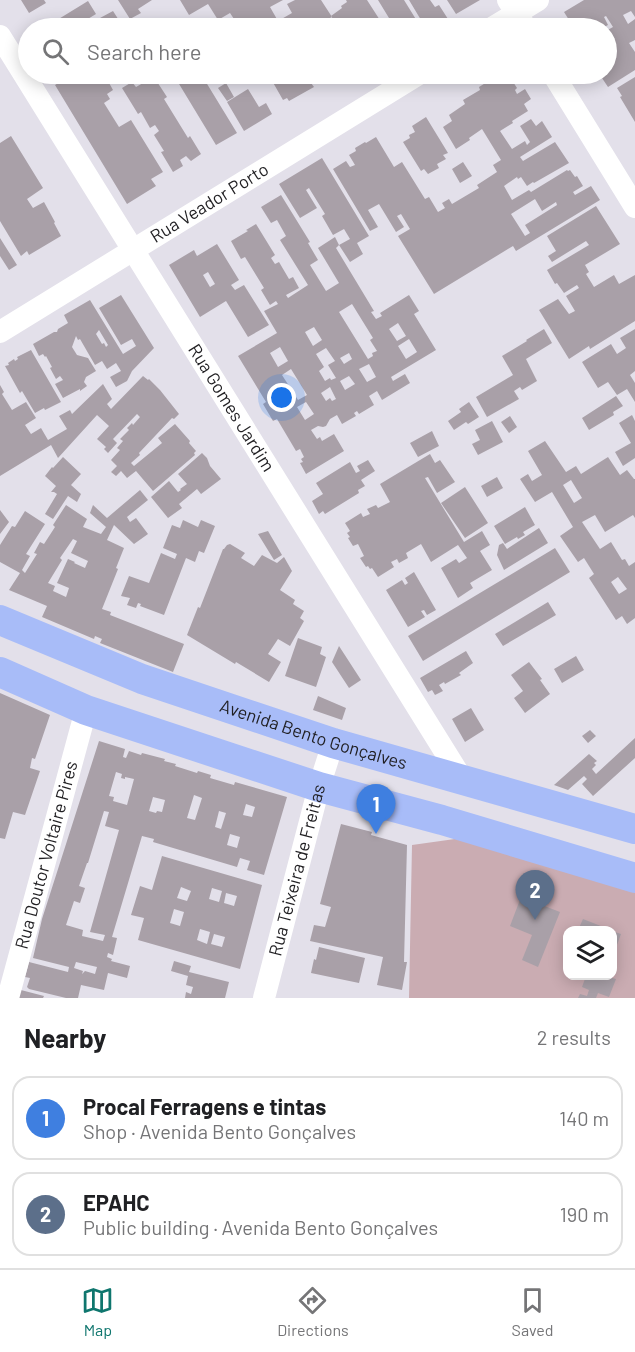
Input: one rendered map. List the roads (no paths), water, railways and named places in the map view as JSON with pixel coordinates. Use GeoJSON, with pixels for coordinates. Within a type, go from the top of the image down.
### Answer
{"type":"FeatureCollection","features":[{"type":"Feature","properties":{"kind":"main road","name":"Avenida Bento Gonçalves"},"geometry":{"type":"LineString","coordinates":[[0,620],[142,679],[333,742],[635,829]]}},
{"type":"Feature","properties":{"kind":"main road"},"geometry":{"type":"LineString","coordinates":[[0,672],[86,710],[319,787],[431,817],[635,878]]}},
{"type":"Feature","properties":{"kind":"street"},"geometry":{"type":"LineString","coordinates":[[517,14],[538,0]]}},
{"type":"Feature","properties":{"kind":"street","name":"Rua Gomes Jardim"},"geometry":{"type":"LineString","coordinates":[[0,36],[18,65]]}},
{"type":"Feature","properties":{"kind":"street","name":"Rua Gomes Jardim"},"geometry":{"type":"LineString","coordinates":[[30,84],[462,779]]}},
{"type":"Feature","properties":{"kind":"street","name":"Rua Veador Porto"},"geometry":{"type":"LineString","coordinates":[[0,332],[403,84]]}},
{"type":"Feature","properties":{"kind":"street"},"geometry":{"type":"LineString","coordinates":[[559,84],[635,207]]}},
{"type":"Feature","properties":{"kind":"street","name":"Rua Doutor Voltaire Pires"},"geometry":{"type":"LineString","coordinates":[[8,998],[86,710]]}},
{"type":"Feature","properties":{"kind":"street","name":"Rua Teixeira de Freitas"},"geometry":{"type":"LineString","coordinates":[[264,998],[319,787],[333,742]]}},
{"type":"Feature","properties":{"kind":"place","name":"Procal Ferragens e tintas"},"geometry":{"type":"Point","coordinates":[376,834]}},
{"type":"Feature","properties":{"kind":"place","name":"EPAHC"},"geometry":{"type":"Point","coordinates":[535,920]}}]}
